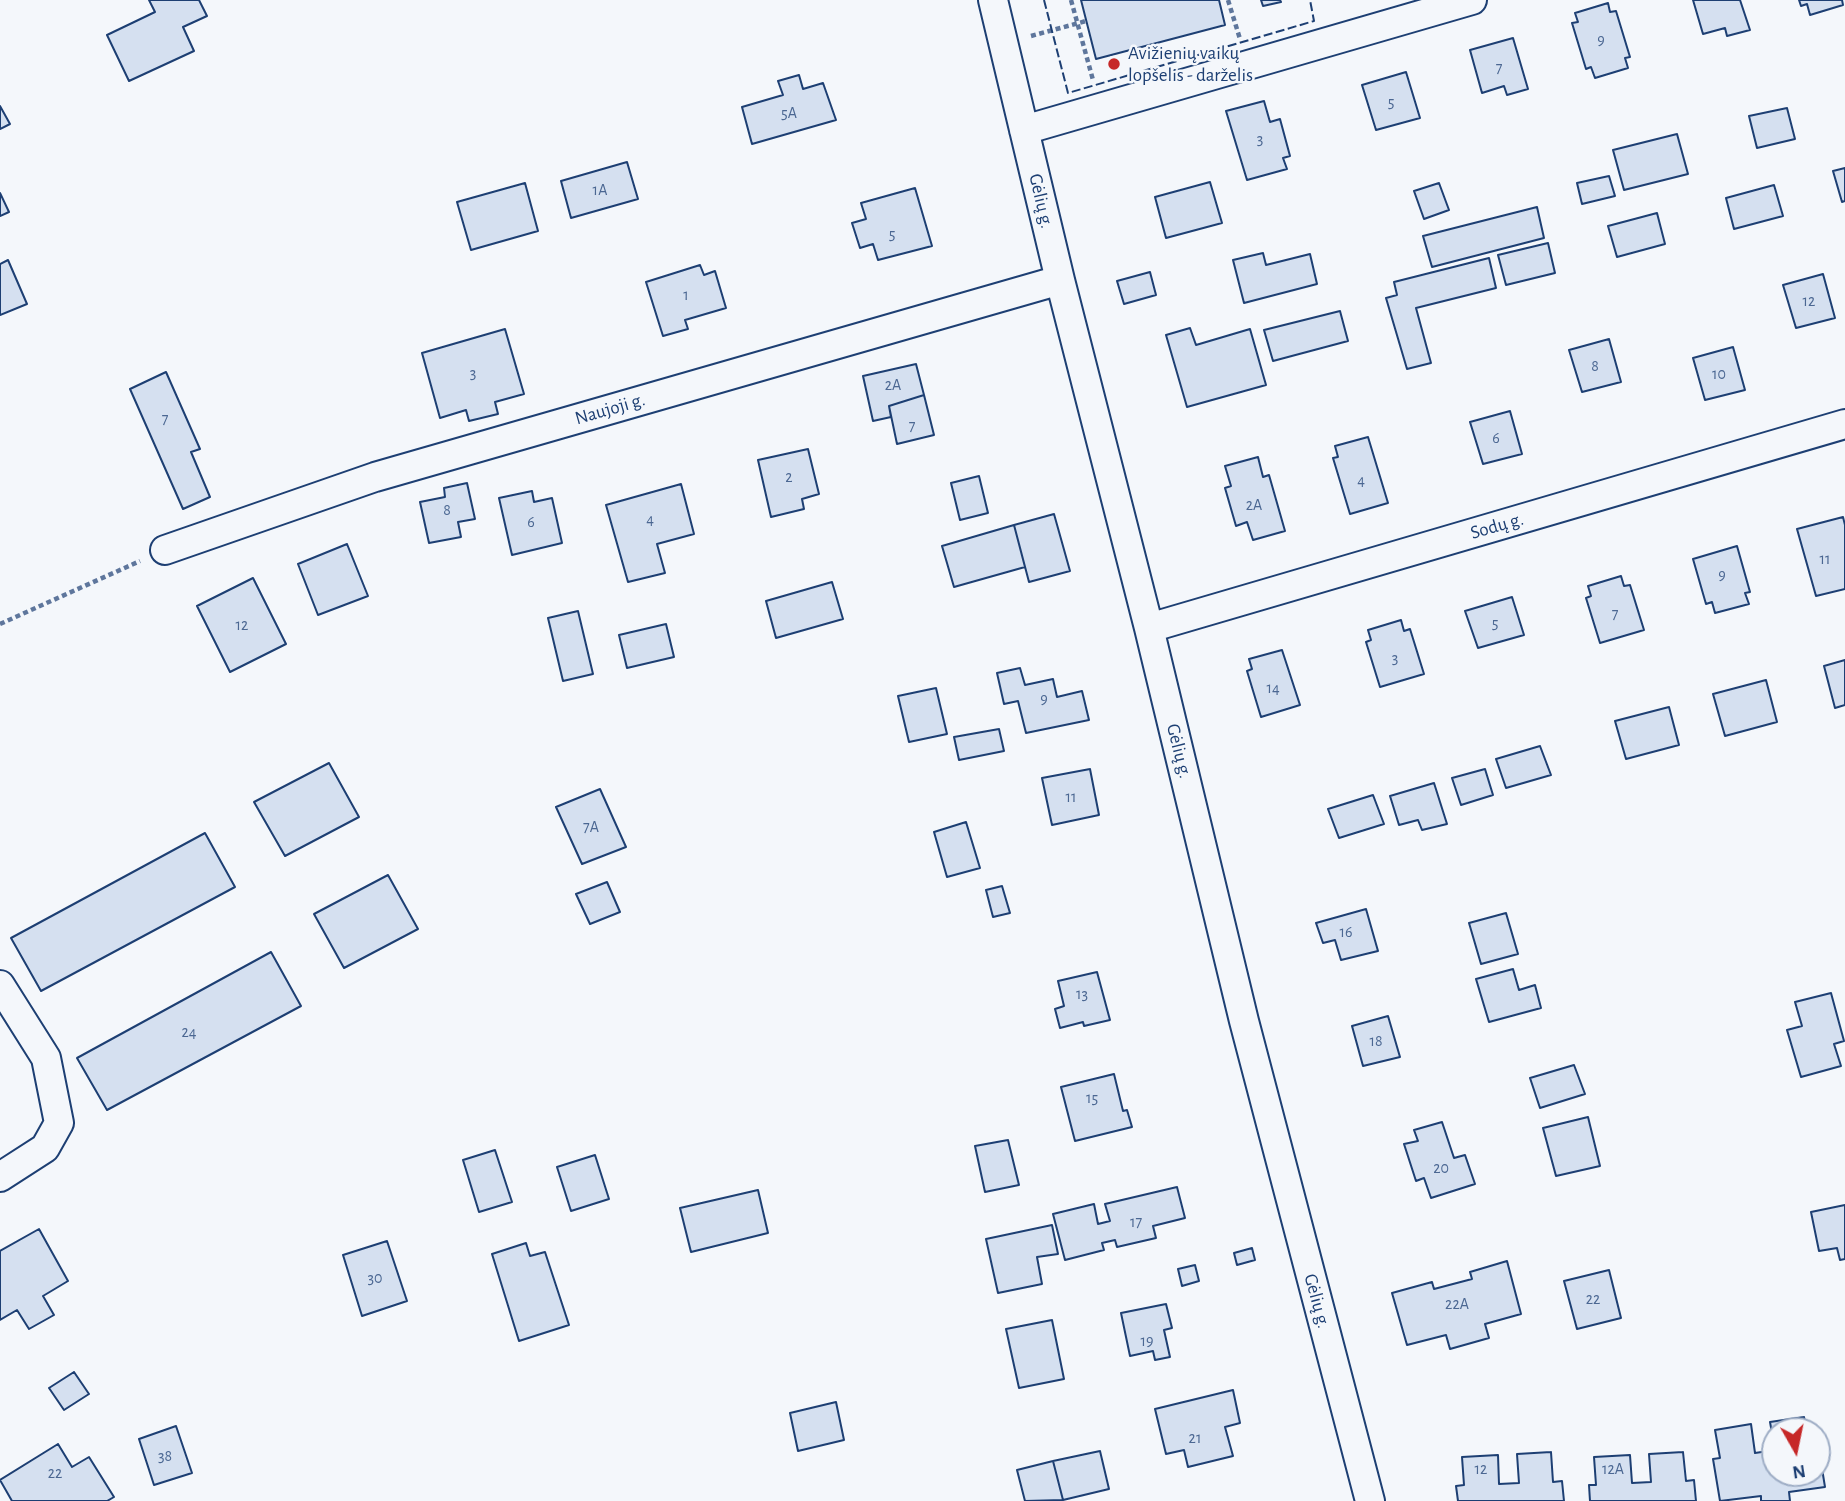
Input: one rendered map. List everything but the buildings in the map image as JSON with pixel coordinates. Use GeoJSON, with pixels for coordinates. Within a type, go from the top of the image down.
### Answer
{"type":"FeatureCollection","features":[{"type":"Feature","properties":{"kind":"street","name":"Gėlių g."},"geometry":{"type":"LineString","coordinates":[[993,0],[1260,1082],[1370,1501]]}},
{"type":"Feature","properties":{"kind":"street"},"geometry":{"type":"LineString","coordinates":[[1024,130],[1472,0]]}},
{"type":"Feature","properties":{"kind":"street","name":"Naujoji g."},"geometry":{"type":"LineString","coordinates":[[165,550],[375,477],[1060,280]]}},
{"type":"Feature","properties":{"kind":"street","name":"Sodų g."},"geometry":{"type":"LineString","coordinates":[[1149,628],[1845,424]]}},
{"type":"Feature","properties":{"kind":"street"},"geometry":{"type":"LineString","coordinates":[[0,985],[46,1058],[59,1123],[45,1148],[0,1177]]}},
{"type":"Feature","properties":{"kind":"path"},"geometry":{"type":"LineString","coordinates":[[1071,0],[1094,86]]}},
{"type":"Feature","properties":{"kind":"path"},"geometry":{"type":"LineString","coordinates":[[1228,0],[1241,42]]}},
{"type":"Feature","properties":{"kind":"path"},"geometry":{"type":"LineString","coordinates":[[1004,44],[1086,21]]}},
{"type":"Feature","properties":{"kind":"path"},"geometry":{"type":"LineString","coordinates":[[0,624],[165,550]]}},
{"type":"Feature","properties":{"kind":"fence"},"geometry":{"type":"LineString","coordinates":[[1044,0],[1068,93],[1314,21],[1310,0]]}},
{"type":"Feature","properties":{"kind":"place","name":"Avižienių vaikų lopšelis - darželis"},"geometry":{"type":"Point","coordinates":[1114,64]}}]}
